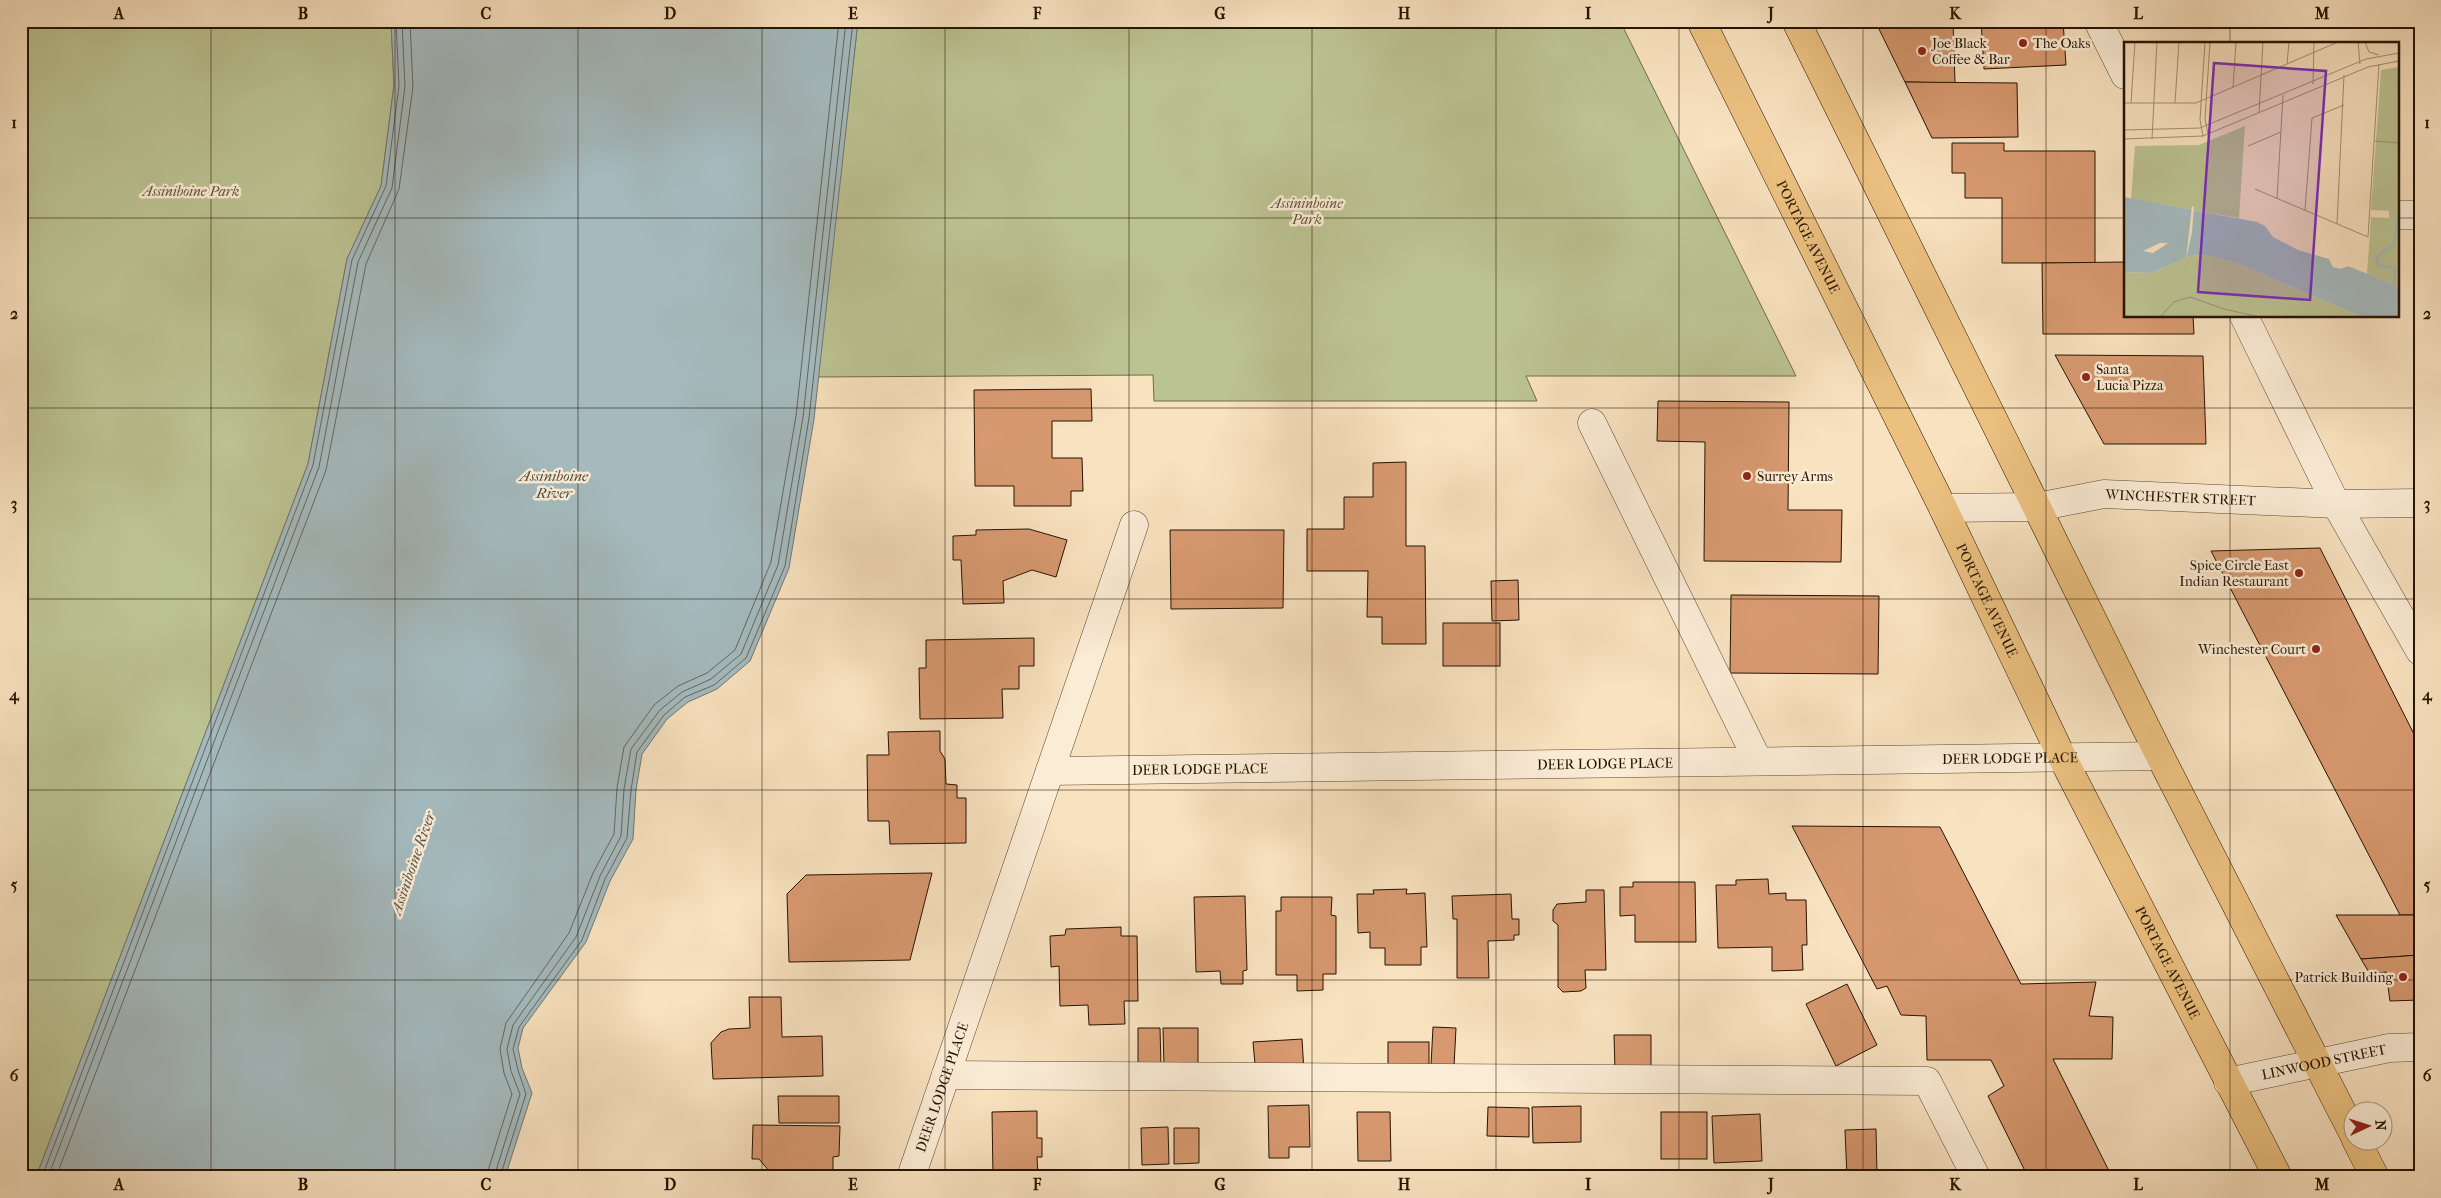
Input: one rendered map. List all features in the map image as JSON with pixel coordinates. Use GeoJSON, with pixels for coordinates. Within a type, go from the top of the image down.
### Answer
{"type":"FeatureCollection","features":[{"type":"Feature","properties":{"kind":"highway","name":"PORTAGE AVENUE"},"geometry":{"type":"LineString","coordinates":[[1701,21],[1943,508],[2062,757],[2278,1177]]}},
{"type":"Feature","properties":{"kind":"highway"},"geometry":{"type":"LineString","coordinates":[[1796,21],[2160,756],[2344,1116]]}},
{"type":"Feature","properties":{"kind":"highway"},"geometry":{"type":"LineString","coordinates":[[2361,1150],[2375,1177]]}},
{"type":"Feature","properties":{"kind":"street"},"geometry":{"type":"LineString","coordinates":[[2098,21],[2124,73]]}},
{"type":"Feature","properties":{"kind":"street"},"geometry":{"type":"LineString","coordinates":[[2398,215],[2420,215]]}},
{"type":"Feature","properties":{"kind":"street"},"geometry":{"type":"LineString","coordinates":[[2245,318],[2336,504],[2420,651]]}},
{"type":"Feature","properties":{"kind":"street"},"geometry":{"type":"LineString","coordinates":[[1592,423],[1758,761]]}},
{"type":"Feature","properties":{"kind":"street","name":"WINCHESTER STREET"},"geometry":{"type":"LineString","coordinates":[[1943,508],[2037,507],[2104,494],[2336,504],[2420,503]]}},
{"type":"Feature","properties":{"kind":"street","name":"DEER LODGE PLACE"},"geometry":{"type":"LineString","coordinates":[[911,1177],[1134,525]]}},
{"type":"Feature","properties":{"kind":"street","name":"DEER LODGE PLACE"},"geometry":{"type":"LineString","coordinates":[[1050,771],[2160,756]]}},
{"type":"Feature","properties":{"kind":"street","name":"LINWOOD STREET"},"geometry":{"type":"LineString","coordinates":[[2228,1082],[2389,1048],[2420,1047]]}},
{"type":"Feature","properties":{"kind":"street"},"geometry":{"type":"LineString","coordinates":[[946,1075],[1928,1081],[1976,1177]]}},
{"type":"Feature","properties":{"kind":"green space","name":"Assiniboine Park"},"geometry":{"type":"Polygon","coordinates":[[[21,21],[391,21],[394,85],[381,186],[347,259],[308,464],[36,1177],[21,1177],[21,21]]]}},
{"type":"Feature","properties":{"kind":"green space","name":"Assininboine Park"},"geometry":{"type":"Polygon","coordinates":[[[858,21],[1620,21],[1796,376],[1526,376],[1537,401],[1154,401],[1153,375],[817,377],[858,21]]]}},
{"type":"Feature","properties":{"kind":"water","name":"Assiniboine River"},"geometry":{"type":"Polygon","coordinates":[[[391,21],[858,21],[814,419],[789,568],[750,661],[717,689],[688,702],[667,719],[642,754],[636,790],[633,839],[610,881],[586,942],[523,1028],[518,1048],[522,1068],[532,1093],[505,1177],[36,1177],[308,464],[347,259],[381,186],[394,85],[391,21]]]}},
{"type":"Feature","properties":{"kind":"building","name":"Joe Black Coffee & Bar"},"geometry":{"type":"Polygon","coordinates":[[[1875,21],[1953,21],[1955,83],[1905,82],[1875,21]]]}},
{"type":"Feature","properties":{"kind":"building","name":"The Oaks"},"geometry":{"type":"Polygon","coordinates":[[[1981,21],[2063,21],[2066,65],[1984,69],[1981,21]]]}},
{"type":"Feature","properties":{"kind":"building"},"geometry":{"type":"Polygon","coordinates":[[[1905,82],[2017,83],[2018,137],[1932,138],[1905,82]]]}},
{"type":"Feature","properties":{"kind":"building"},"geometry":{"type":"Polygon","coordinates":[[[1952,143],[2004,143],[2004,151],[2095,151],[2095,263],[2002,263],[2002,198],[1965,198],[1965,173],[1952,173],[1952,143]]]}},
{"type":"Feature","properties":{"kind":"building"},"geometry":{"type":"Polygon","coordinates":[[[2124,262],[2124,318],[2193,318],[2194,334],[2043,334],[2042,263],[2124,262]]]}},
{"type":"Feature","properties":{"kind":"building"},"geometry":{"type":"Polygon","coordinates":[[[2055,355],[2203,356],[2206,444],[2104,444],[2055,355]]]}},
{"type":"Feature","properties":{"kind":"building"},"geometry":{"type":"Polygon","coordinates":[[[1091,389],[1092,421],[1052,421],[1052,458],[1082,458],[1083,491],[1071,491],[1071,506],[1014,506],[1014,486],[975,486],[974,390],[1091,389]]]}},
{"type":"Feature","properties":{"kind":"building","name":"Surrey Arms"},"geometry":{"type":"Polygon","coordinates":[[[1658,401],[1789,402],[1788,510],[1842,510],[1841,562],[1704,561],[1705,442],[1657,441],[1658,401]]]}},
{"type":"Feature","properties":{"kind":"building"},"geometry":{"type":"Polygon","coordinates":[[[1406,462],[1406,546],[1425,546],[1426,644],[1382,644],[1382,617],[1367,617],[1368,571],[1307,571],[1307,529],[1344,529],[1344,497],[1373,497],[1373,463],[1406,462]]]}},
{"type":"Feature","properties":{"kind":"building"},"geometry":{"type":"Polygon","coordinates":[[[1029,529],[1067,540],[1056,577],[1032,570],[1003,581],[1004,603],[963,604],[961,560],[953,560],[953,536],[976,535],[976,530],[1029,529]]]}},
{"type":"Feature","properties":{"kind":"building"},"geometry":{"type":"Polygon","coordinates":[[[1170,530],[1284,530],[1283,608],[1171,609],[1170,530]]]}},
{"type":"Feature","properties":{"kind":"building","name":"Winchester Court"},"geometry":{"type":"Polygon","coordinates":[[[2320,548],[2420,746],[2420,915],[2400,915],[2211,551],[2320,548]]]}},
{"type":"Feature","properties":{"kind":"building"},"geometry":{"type":"Polygon","coordinates":[[[1518,580],[1519,620],[1492,621],[1491,581],[1518,580]]]}},
{"type":"Feature","properties":{"kind":"building"},"geometry":{"type":"Polygon","coordinates":[[[1731,595],[1879,596],[1878,674],[1730,673],[1731,595]]]}},
{"type":"Feature","properties":{"kind":"building"},"geometry":{"type":"Polygon","coordinates":[[[1443,623],[1500,623],[1500,666],[1443,666],[1443,623]]]}},
{"type":"Feature","properties":{"kind":"building"},"geometry":{"type":"Polygon","coordinates":[[[1034,638],[1034,666],[1019,666],[1019,689],[1002,689],[1003,718],[920,719],[919,668],[926,668],[926,640],[1034,638]]]}},
{"type":"Feature","properties":{"kind":"building"},"geometry":{"type":"Polygon","coordinates":[[[940,731],[940,751],[945,759],[946,784],[957,785],[957,798],[966,798],[966,843],[890,844],[889,821],[868,821],[867,755],[889,755],[888,732],[940,731]]]}},
{"type":"Feature","properties":{"kind":"building"},"geometry":{"type":"Polygon","coordinates":[[[1792,826],[1940,827],[2021,984],[2096,982],[2089,1016],[2113,1017],[2112,1059],[2053,1059],[2112,1177],[2028,1177],[1988,1096],[2004,1086],[1991,1060],[1927,1060],[1926,1016],[1901,1015],[1887,986],[1877,989],[1792,826]]]}},
{"type":"Feature","properties":{"kind":"building"},"geometry":{"type":"Polygon","coordinates":[[[932,873],[910,960],[789,962],[787,894],[806,875],[932,873]]]}},
{"type":"Feature","properties":{"kind":"building"},"geometry":{"type":"Polygon","coordinates":[[[1768,879],[1769,894],[1786,893],[1786,900],[1806,900],[1807,945],[1802,945],[1803,970],[1772,971],[1772,947],[1718,948],[1716,885],[1736,885],[1736,880],[1768,879]]]}},
{"type":"Feature","properties":{"kind":"building"},"geometry":{"type":"Polygon","coordinates":[[[1633,882],[1695,882],[1696,942],[1635,942],[1635,915],[1620,916],[1620,887],[1633,887],[1633,882]]]}},
{"type":"Feature","properties":{"kind":"building"},"geometry":{"type":"Polygon","coordinates":[[[1407,889],[1406,894],[1425,893],[1427,947],[1421,947],[1421,965],[1385,965],[1385,948],[1370,948],[1370,932],[1358,933],[1357,894],[1374,894],[1373,890],[1407,889]]]}},
{"type":"Feature","properties":{"kind":"building"},"geometry":{"type":"Polygon","coordinates":[[[1586,890],[1604,890],[1606,970],[1585,970],[1586,988],[1581,991],[1563,992],[1558,987],[1558,925],[1553,921],[1553,910],[1557,904],[1586,902],[1586,890]]]}},
{"type":"Feature","properties":{"kind":"building"},"geometry":{"type":"Polygon","coordinates":[[[1511,894],[1512,919],[1519,919],[1519,935],[1514,935],[1514,940],[1488,941],[1489,978],[1457,978],[1457,919],[1453,919],[1452,896],[1511,894]]]}},
{"type":"Feature","properties":{"kind":"building"},"geometry":{"type":"Polygon","coordinates":[[[1245,896],[1247,970],[1243,971],[1243,984],[1221,984],[1220,971],[1196,972],[1194,897],[1245,896]]]}},
{"type":"Feature","properties":{"kind":"building"},"geometry":{"type":"Polygon","coordinates":[[[1281,897],[1332,897],[1331,915],[1336,916],[1336,974],[1323,974],[1323,990],[1297,991],[1297,975],[1276,975],[1276,911],[1281,911],[1281,897]]]}},
{"type":"Feature","properties":{"kind":"building"},"geometry":{"type":"Polygon","coordinates":[[[2336,915],[2420,915],[2420,955],[2361,959],[2336,915]]]}},
{"type":"Feature","properties":{"kind":"building"},"geometry":{"type":"Polygon","coordinates":[[[1121,927],[1121,936],[1137,936],[1138,1001],[1124,1001],[1125,1024],[1089,1025],[1088,1005],[1060,1006],[1059,966],[1051,967],[1050,936],[1065,935],[1066,929],[1121,927]]]}},
{"type":"Feature","properties":{"kind":"building","name":"Patrick Building"},"geometry":{"type":"Polygon","coordinates":[[[2420,955],[2420,1000],[2390,1001],[2386,972],[2370,974],[2361,959],[2420,955]]]}},
{"type":"Feature","properties":{"kind":"building"},"geometry":{"type":"Polygon","coordinates":[[[1847,984],[1877,1045],[1836,1066],[1806,1004],[1847,984]]]}},
{"type":"Feature","properties":{"kind":"building"},"geometry":{"type":"Polygon","coordinates":[[[749,997],[781,997],[782,1037],[822,1036],[823,1076],[713,1079],[711,1043],[721,1032],[729,1029],[750,1028],[749,997]]]}},
{"type":"Feature","properties":{"kind":"building"},"geometry":{"type":"Polygon","coordinates":[[[1433,1027],[1456,1028],[1454,1066],[1431,1065],[1433,1027]]]}},
{"type":"Feature","properties":{"kind":"building"},"geometry":{"type":"Polygon","coordinates":[[[1138,1028],[1160,1028],[1161,1067],[1138,1067],[1138,1028]]]}},
{"type":"Feature","properties":{"kind":"building"},"geometry":{"type":"Polygon","coordinates":[[[1163,1028],[1198,1028],[1198,1067],[1164,1067],[1163,1028]]]}},
{"type":"Feature","properties":{"kind":"building"},"geometry":{"type":"Polygon","coordinates":[[[1614,1035],[1651,1035],[1651,1069],[1615,1070],[1614,1035]]]}},
{"type":"Feature","properties":{"kind":"building"},"geometry":{"type":"Polygon","coordinates":[[[1302,1039],[1304,1072],[1256,1075],[1253,1042],[1302,1039]]]}},
{"type":"Feature","properties":{"kind":"building"},"geometry":{"type":"Polygon","coordinates":[[[1388,1042],[1429,1042],[1429,1072],[1388,1072],[1388,1042]]]}},
{"type":"Feature","properties":{"kind":"building"},"geometry":{"type":"Polygon","coordinates":[[[778,1096],[839,1096],[839,1123],[779,1123],[778,1096]]]}},
{"type":"Feature","properties":{"kind":"building"},"geometry":{"type":"Polygon","coordinates":[[[1309,1105],[1310,1147],[1289,1147],[1289,1158],[1269,1158],[1268,1106],[1309,1105]]]}},
{"type":"Feature","properties":{"kind":"building"},"geometry":{"type":"Polygon","coordinates":[[[1581,1106],[1581,1142],[1533,1143],[1532,1107],[1581,1106]]]}},
{"type":"Feature","properties":{"kind":"building"},"geometry":{"type":"Polygon","coordinates":[[[1488,1107],[1529,1108],[1529,1137],[1487,1136],[1488,1107]]]}},
{"type":"Feature","properties":{"kind":"building"},"geometry":{"type":"Polygon","coordinates":[[[1037,1111],[1037,1138],[1042,1138],[1042,1157],[1037,1157],[1038,1177],[993,1177],[992,1112],[1037,1111]]]}},
{"type":"Feature","properties":{"kind":"building"},"geometry":{"type":"Polygon","coordinates":[[[1357,1112],[1390,1112],[1391,1161],[1358,1161],[1357,1112]]]}},
{"type":"Feature","properties":{"kind":"building"},"geometry":{"type":"Polygon","coordinates":[[[1661,1112],[1707,1112],[1707,1159],[1661,1159],[1661,1112]]]}},
{"type":"Feature","properties":{"kind":"building"},"geometry":{"type":"Polygon","coordinates":[[[1760,1114],[1762,1161],[1714,1163],[1712,1116],[1760,1114]]]}},
{"type":"Feature","properties":{"kind":"building"},"geometry":{"type":"Polygon","coordinates":[[[753,1125],[840,1126],[839,1156],[833,1157],[833,1177],[774,1177],[759,1159],[752,1159],[753,1125]]]}},
{"type":"Feature","properties":{"kind":"building"},"geometry":{"type":"Polygon","coordinates":[[[1168,1127],[1169,1164],[1142,1165],[1141,1128],[1168,1127]]]}},
{"type":"Feature","properties":{"kind":"building"},"geometry":{"type":"Polygon","coordinates":[[[1174,1128],[1199,1128],[1199,1163],[1174,1164],[1174,1128]]]}},
{"type":"Feature","properties":{"kind":"building"},"geometry":{"type":"Polygon","coordinates":[[[1876,1129],[1877,1177],[1847,1177],[1845,1130],[1876,1129]]]}},
{"type":"Feature","properties":{"kind":"place","name":"The Oaks"},"geometry":{"type":"Point","coordinates":[2023,43]}},
{"type":"Feature","properties":{"kind":"place","name":"Joe Black Coffee & Bar"},"geometry":{"type":"Point","coordinates":[1922,51]}},
{"type":"Feature","properties":{"kind":"place","name":"Santa Lucia Pizza"},"geometry":{"type":"Point","coordinates":[2086,377]}},
{"type":"Feature","properties":{"kind":"place","name":"Surrey Arms"},"geometry":{"type":"Point","coordinates":[1747,476]}},
{"type":"Feature","properties":{"kind":"place","name":"Spice Circle East Indian Restaurant"},"geometry":{"type":"Point","coordinates":[2299,573]}},
{"type":"Feature","properties":{"kind":"place","name":"Winchester Court"},"geometry":{"type":"Point","coordinates":[2316,649]}},
{"type":"Feature","properties":{"kind":"place","name":"Patrick Building"},"geometry":{"type":"Point","coordinates":[2403,977]}}]}
